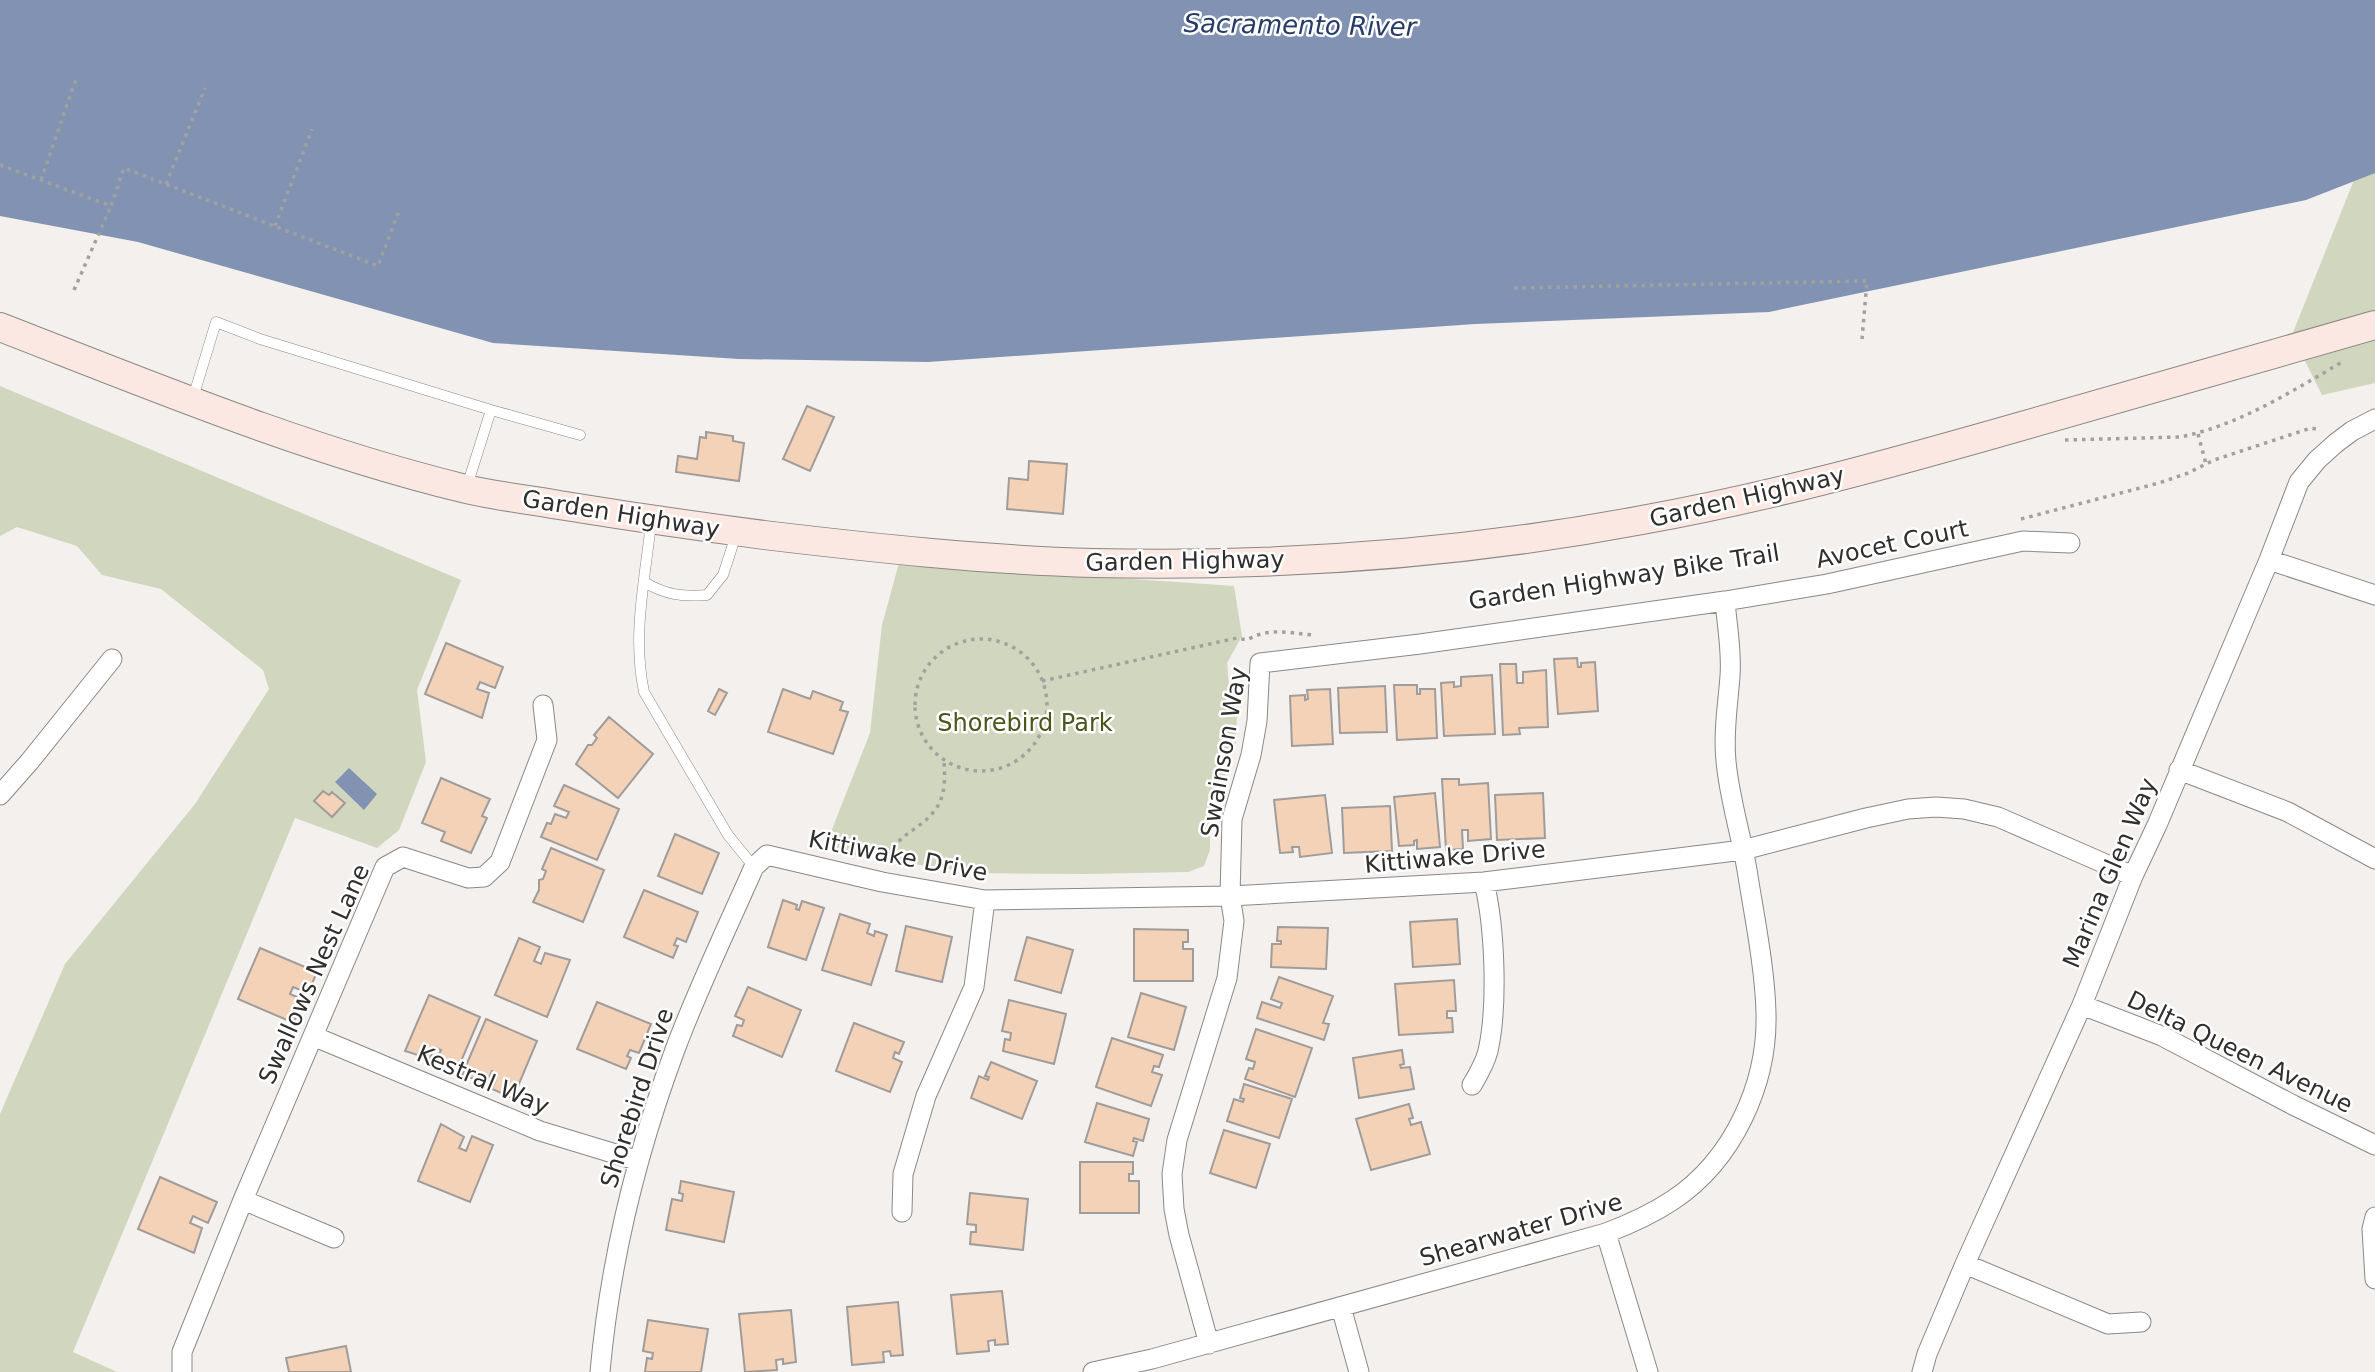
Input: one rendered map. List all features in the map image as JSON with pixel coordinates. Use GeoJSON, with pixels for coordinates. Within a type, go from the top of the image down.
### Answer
{"type":"FeatureCollection","features":[{"type":"Feature","properties":{"kind":"main road","name":"Garden Highway"},"geometry":{"type":"LineString","coordinates":[[0,327],[192,401],[344,455],[467,489],[652,520],[971,556],[1089,563],[1207,564],[1286,561],[1498,542],[1635,522],[1815,484],[2375,326]]}},
{"type":"Feature","properties":{"kind":"street","name":"Marina Glen Way"},"geometry":{"type":"LineString","coordinates":[[1922,1372],[1965,1264],[2082,1005],[2133,876],[2269,560],[2299,482],[2336,443],[2375,419]]}},
{"type":"Feature","properties":{"kind":"street","name":"Avocet Court"},"geometry":{"type":"LineString","coordinates":[[1725,601],[1827,584],[2023,541],[2070,543]]}},
{"type":"Feature","properties":{"kind":"street"},"geometry":{"type":"LineString","coordinates":[[2269,560],[2375,595]]}},
{"type":"Feature","properties":{"kind":"street","name":"Shearwater Drive"},"geometry":{"type":"LineString","coordinates":[[1095,1372],[1209,1344],[1606,1233],[1642,1219],[1675,1199],[1702,1176],[1725,1149],[1746,1111],[1755,1087],[1764,1048],[1766,1013],[1743,850],[1726,762],[1726,713],[1731,674],[1725,601]]}},
{"type":"Feature","properties":{"kind":"street","name":"Swainson Way"},"geometry":{"type":"LineString","coordinates":[[1209,1344],[1174,1209],[1172,1174],[1177,1140],[1227,978],[1234,922],[1230,896],[1232,819],[1251,755],[1257,721],[1261,663],[1420,644],[1725,601]]}},
{"type":"Feature","properties":{"kind":"street"},"geometry":{"type":"LineString","coordinates":[[0,795],[112,659]]}},
{"type":"Feature","properties":{"kind":"street","name":"Swallows Nest Lane"},"geometry":{"type":"LineString","coordinates":[[182,1372],[182,1352],[243,1200],[385,867],[403,857],[468,878],[485,877],[500,862],[547,740],[543,705]]}},
{"type":"Feature","properties":{"kind":"street"},"geometry":{"type":"LineString","coordinates":[[2179,770],[2288,812],[2375,859]]}},
{"type":"Feature","properties":{"kind":"street","name":"Kittiwake Drive"},"geometry":{"type":"LineString","coordinates":[[761,861],[985,900],[1230,896],[1484,882],[1743,850],[1866,817],[1936,807],[1964,809],[1998,817],[2133,876]]}},
{"type":"Feature","properties":{"kind":"street","name":"Shorebird Drive"},"geometry":{"type":"LineString","coordinates":[[600,1372],[621,1238],[639,1161],[676,1045],[761,861]]}},
{"type":"Feature","properties":{"kind":"street"},"geometry":{"type":"LineString","coordinates":[[1472,1085],[1488,1052],[1491,1027],[1493,980],[1490,905],[1484,882]]}},
{"type":"Feature","properties":{"kind":"street"},"geometry":{"type":"LineString","coordinates":[[902,1212],[903,1174],[926,1096],[974,987],[985,900]]}},
{"type":"Feature","properties":{"kind":"street","name":"Delta Queen Avenue"},"geometry":{"type":"LineString","coordinates":[[2082,1005],[2162,1036],[2375,1145]]}},
{"type":"Feature","properties":{"kind":"street","name":"Kestral Way"},"geometry":{"type":"LineString","coordinates":[[313,1035],[540,1131],[639,1161]]}},
{"type":"Feature","properties":{"kind":"street"},"geometry":{"type":"LineString","coordinates":[[243,1200],[334,1238]]}},
{"type":"Feature","properties":{"kind":"street"},"geometry":{"type":"LineString","coordinates":[[2375,1217],[2372,1230],[2375,1279]]}},
{"type":"Feature","properties":{"kind":"street"},"geometry":{"type":"LineString","coordinates":[[1606,1233],[1648,1372]]}},
{"type":"Feature","properties":{"kind":"street"},"geometry":{"type":"LineString","coordinates":[[1965,1264],[2108,1324],[2141,1322]]}},
{"type":"Feature","properties":{"kind":"street"},"geometry":{"type":"LineString","coordinates":[[1341,1307],[1359,1372]]}},
{"type":"Feature","properties":{"kind":"lane"},"geometry":{"type":"LineString","coordinates":[[192,401],[216,323],[260,339],[580,435]]}},
{"type":"Feature","properties":{"kind":"lane"},"geometry":{"type":"LineString","coordinates":[[467,489],[491,410]]}},
{"type":"Feature","properties":{"kind":"lane"},"geometry":{"type":"LineString","coordinates":[[652,520],[638,620],[640,673],[644,692],[729,835],[761,861]]}},
{"type":"Feature","properties":{"kind":"lane"},"geometry":{"type":"LineString","coordinates":[[644,582],[683,597],[707,595],[723,575],[737,531]]}},
{"type":"Feature","properties":{"kind":"path"},"geometry":{"type":"LineString","coordinates":[[41,180],[77,76]]}},
{"type":"Feature","properties":{"kind":"path"},"geometry":{"type":"LineString","coordinates":[[166,184],[205,88]]}},
{"type":"Feature","properties":{"kind":"path"},"geometry":{"type":"LineString","coordinates":[[275,226],[312,129]]}},
{"type":"Feature","properties":{"kind":"path"},"geometry":{"type":"LineString","coordinates":[[0,165],[111,206]]}},
{"type":"Feature","properties":{"kind":"path"},"geometry":{"type":"LineString","coordinates":[[74,290],[111,206],[124,168],[378,266],[399,211]]}},
{"type":"Feature","properties":{"kind":"path"},"geometry":{"type":"LineString","coordinates":[[1514,288],[1867,281],[1862,339]]}},
{"type":"Feature","properties":{"kind":"path"},"geometry":{"type":"LineString","coordinates":[[2061,440],[2180,437],[2198,434],[2270,404],[2352,354]]}},
{"type":"Feature","properties":{"kind":"path"},"geometry":{"type":"LineString","coordinates":[[2020,519],[2159,483],[2311,428],[2329,435]]}},
{"type":"Feature","properties":{"kind":"path"},"geometry":{"type":"LineString","coordinates":[[2198,434],[2206,464]]}},
{"type":"Feature","properties":{"kind":"path"},"geometry":{"type":"LineString","coordinates":[[1042,681],[1237,638],[1247,640],[1278,630],[1311,635],[1324,634]]}},
{"type":"Feature","properties":{"kind":"path"},"geometry":{"type":"LineString","coordinates":[[971,639],[1004,643],[1020,651],[1031,661],[1042,681],[1047,702],[1042,730],[1025,754],[1006,766],[985,771],[963,768],[944,760],[928,746],[919,731],[914,697],[919,680],[927,665],[939,653],[954,644],[971,639]]}},
{"type":"Feature","properties":{"kind":"path"},"geometry":{"type":"LineString","coordinates":[[883,883],[888,858],[894,846],[936,810],[945,782],[944,760]]}},
{"type":"Feature","properties":{"kind":"green space"},"geometry":{"type":"Polygon","coordinates":[[[2375,160],[2375,383],[2322,395],[2292,335],[2360,165],[2375,160]]]}},
{"type":"Feature","properties":{"kind":"green space"},"geometry":{"type":"Polygon","coordinates":[[[0,386],[461,580],[417,690],[426,762],[399,830],[377,848],[295,818],[73,1352],[117,1372],[0,1372],[0,1114],[65,964],[195,804],[269,689],[263,670],[161,589],[102,575],[77,546],[17,527],[0,536],[0,386]]]}},
{"type":"Feature","properties":{"kind":"green space","name":"Shorebird Park"},"geometry":{"type":"Polygon","coordinates":[[[899,563],[1234,586],[1242,636],[1227,663],[1229,685],[1237,714],[1236,742],[1210,822],[1210,850],[1204,866],[1188,872],[975,873],[853,855],[825,847],[870,733],[882,625],[899,563]]]}},
{"type":"Feature","properties":{"kind":"water","name":"Sacramento River"},"geometry":{"type":"Polygon","coordinates":[[[0,0],[2375,0],[2375,173],[2306,200],[1769,312],[1475,324],[928,362],[739,359],[493,343],[138,242],[0,216],[0,0]]]}},
{"type":"Feature","properties":{"kind":"water"},"geometry":{"type":"Polygon","coordinates":[[[349,768],[377,794],[364,810],[335,782],[349,768]]]}},
{"type":"Feature","properties":{"kind":"building"},"geometry":{"type":"Polygon","coordinates":[[[807,406],[834,417],[810,471],[783,459],[807,406]]]}},
{"type":"Feature","properties":{"kind":"building"},"geometry":{"type":"Polygon","coordinates":[[[706,432],[733,436],[733,441],[744,443],[739,481],[676,472],[678,456],[697,459],[700,437],[706,438],[706,432]]]}},
{"type":"Feature","properties":{"kind":"building"},"geometry":{"type":"Polygon","coordinates":[[[1029,461],[1067,464],[1063,514],[1007,509],[1009,478],[1028,480],[1029,461]]]}},
{"type":"Feature","properties":{"kind":"building"},"geometry":{"type":"Polygon","coordinates":[[[446,643],[503,667],[495,688],[480,682],[477,689],[489,693],[482,718],[425,694],[446,643]]]}},
{"type":"Feature","properties":{"kind":"building"},"geometry":{"type":"Polygon","coordinates":[[[1577,658],[1578,667],[1581,667],[1581,663],[1595,662],[1598,711],[1558,714],[1554,659],[1577,658]]]}},
{"type":"Feature","properties":{"kind":"building"},"geometry":{"type":"Polygon","coordinates":[[[1500,664],[1516,664],[1517,683],[1523,683],[1523,672],[1546,670],[1548,727],[1519,728],[1520,734],[1503,735],[1500,664]]]}},
{"type":"Feature","properties":{"kind":"building"},"geometry":{"type":"Polygon","coordinates":[[[1492,675],[1495,734],[1444,736],[1441,683],[1454,682],[1454,687],[1461,686],[1461,677],[1492,675]]]}},
{"type":"Feature","properties":{"kind":"building"},"geometry":{"type":"Polygon","coordinates":[[[1394,685],[1417,685],[1417,694],[1420,694],[1420,689],[1435,689],[1437,738],[1397,740],[1394,685]]]}},
{"type":"Feature","properties":{"kind":"building"},"geometry":{"type":"Polygon","coordinates":[[[1385,686],[1387,732],[1340,733],[1338,688],[1385,686]]]}},
{"type":"Feature","properties":{"kind":"building"},"geometry":{"type":"Polygon","coordinates":[[[719,689],[727,693],[715,715],[708,711],[719,689]]]}},
{"type":"Feature","properties":{"kind":"building"},"geometry":{"type":"Polygon","coordinates":[[[783,689],[810,699],[813,691],[843,702],[840,710],[848,712],[833,754],[768,732],[783,689]]]}},
{"type":"Feature","properties":{"kind":"building"},"geometry":{"type":"Polygon","coordinates":[[[1330,689],[1333,744],[1292,746],[1290,696],[1305,695],[1305,700],[1308,699],[1307,690],[1330,689]]]}},
{"type":"Feature","properties":{"kind":"building"},"geometry":{"type":"Polygon","coordinates":[[[609,717],[653,754],[618,798],[576,764],[588,745],[592,745],[597,738],[594,735],[609,717]]]}},
{"type":"Feature","properties":{"kind":"building"},"geometry":{"type":"Polygon","coordinates":[[[441,778],[490,799],[482,816],[487,818],[471,853],[441,841],[445,832],[422,823],[441,778]]]}},
{"type":"Feature","properties":{"kind":"building"},"geometry":{"type":"Polygon","coordinates":[[[1442,779],[1459,779],[1459,785],[1488,783],[1491,839],[1468,841],[1468,830],[1462,830],[1463,849],[1446,850],[1442,779]]]}},
{"type":"Feature","properties":{"kind":"building"},"geometry":{"type":"Polygon","coordinates":[[[564,785],[619,809],[597,860],[541,837],[547,823],[551,824],[555,814],[566,818],[569,812],[554,806],[564,785]]]}},
{"type":"Feature","properties":{"kind":"building"},"geometry":{"type":"Polygon","coordinates":[[[323,791],[329,795],[332,792],[345,803],[332,817],[314,801],[323,791]]]}},
{"type":"Feature","properties":{"kind":"building"},"geometry":{"type":"Polygon","coordinates":[[[1435,793],[1440,847],[1417,849],[1417,840],[1414,845],[1399,846],[1394,797],[1435,793]]]}},
{"type":"Feature","properties":{"kind":"building"},"geometry":{"type":"Polygon","coordinates":[[[1543,793],[1545,838],[1497,840],[1495,795],[1543,793]]]}},
{"type":"Feature","properties":{"kind":"building"},"geometry":{"type":"Polygon","coordinates":[[[1325,795],[1332,853],[1300,857],[1299,847],[1292,847],[1293,852],[1280,853],[1274,800],[1325,795]]]}},
{"type":"Feature","properties":{"kind":"building"},"geometry":{"type":"Polygon","coordinates":[[[1390,806],[1392,851],[1344,853],[1342,808],[1390,806]]]}},
{"type":"Feature","properties":{"kind":"building"},"geometry":{"type":"Polygon","coordinates":[[[675,834],[719,853],[702,894],[658,876],[675,834]]]}},
{"type":"Feature","properties":{"kind":"building"},"geometry":{"type":"Polygon","coordinates":[[[551,848],[604,870],[583,922],[533,902],[539,890],[539,880],[543,879],[546,871],[542,869],[551,848]]]}},
{"type":"Feature","properties":{"kind":"building"},"geometry":{"type":"Polygon","coordinates":[[[644,890],[698,912],[686,942],[677,938],[674,945],[678,946],[673,958],[624,937],[644,890]]]}},
{"type":"Feature","properties":{"kind":"building"},"geometry":{"type":"Polygon","coordinates":[[[783,900],[797,905],[796,909],[799,910],[802,901],[824,908],[806,960],[768,947],[783,900]]]}},
{"type":"Feature","properties":{"kind":"building"},"geometry":{"type":"Polygon","coordinates":[[[840,914],[870,924],[867,933],[874,936],[875,931],[887,935],[871,985],[822,970],[840,914]]]}},
{"type":"Feature","properties":{"kind":"building"},"geometry":{"type":"Polygon","coordinates":[[[1457,919],[1460,964],[1413,967],[1410,922],[1457,919]]]}},
{"type":"Feature","properties":{"kind":"building"},"geometry":{"type":"Polygon","coordinates":[[[906,926],[952,937],[942,982],[896,971],[906,926]]]}},
{"type":"Feature","properties":{"kind":"building"},"geometry":{"type":"Polygon","coordinates":[[[1278,927],[1328,928],[1326,969],[1271,967],[1272,944],[1281,944],[1281,941],[1277,941],[1278,927]]]}},
{"type":"Feature","properties":{"kind":"building"},"geometry":{"type":"Polygon","coordinates":[[[1134,929],[1188,930],[1188,942],[1183,942],[1183,949],[1193,949],[1193,981],[1134,981],[1134,929]]]}},
{"type":"Feature","properties":{"kind":"building"},"geometry":{"type":"Polygon","coordinates":[[[1027,937],[1073,950],[1061,993],[1015,980],[1027,937]]]}},
{"type":"Feature","properties":{"kind":"building"},"geometry":{"type":"Polygon","coordinates":[[[519,938],[540,947],[534,961],[541,964],[545,953],[570,960],[547,1017],[495,995],[519,938]]]}},
{"type":"Feature","properties":{"kind":"building"},"geometry":{"type":"Polygon","coordinates":[[[260,948],[317,972],[308,993],[293,987],[290,994],[302,999],[294,1023],[238,999],[260,948]]]}},
{"type":"Feature","properties":{"kind":"building"},"geometry":{"type":"Polygon","coordinates":[[[1279,977],[1333,996],[1323,1023],[1329,1024],[1324,1040],[1257,1018],[1262,1002],[1280,1008],[1282,1003],[1271,999],[1279,977]]]}},
{"type":"Feature","properties":{"kind":"building"},"geometry":{"type":"Polygon","coordinates":[[[1454,980],[1456,1011],[1447,1011],[1447,1018],[1452,1018],[1453,1032],[1399,1035],[1395,984],[1454,980]]]}},
{"type":"Feature","properties":{"kind":"building"},"geometry":{"type":"Polygon","coordinates":[[[748,987],[801,1010],[782,1057],[733,1036],[737,1025],[742,1026],[744,1020],[735,1016],[748,987]]]}},
{"type":"Feature","properties":{"kind":"building"},"geometry":{"type":"Polygon","coordinates":[[[1141,993],[1186,1007],[1174,1050],[1128,1037],[1141,993]]]}},
{"type":"Feature","properties":{"kind":"building"},"geometry":{"type":"Polygon","coordinates":[[[429,995],[480,1017],[456,1073],[435,1064],[441,1050],[434,1047],[430,1059],[405,1051],[429,995]]]}},
{"type":"Feature","properties":{"kind":"building"},"geometry":{"type":"Polygon","coordinates":[[[1009,1000],[1066,1014],[1054,1064],[1003,1051],[1005,1039],[1010,1040],[1011,1033],[1002,1031],[1009,1000]]]}},
{"type":"Feature","properties":{"kind":"building"},"geometry":{"type":"Polygon","coordinates":[[[597,1002],[651,1024],[639,1053],[630,1050],[627,1056],[631,1058],[626,1069],[577,1049],[597,1002]]]}},
{"type":"Feature","properties":{"kind":"building"},"geometry":{"type":"Polygon","coordinates":[[[486,1019],[537,1041],[513,1098],[492,1089],[498,1074],[492,1071],[487,1083],[462,1075],[486,1019]]]}},
{"type":"Feature","properties":{"kind":"building"},"geometry":{"type":"Polygon","coordinates":[[[854,1023],[904,1042],[899,1054],[895,1052],[893,1058],[902,1062],[890,1092],[836,1071],[854,1023]]]}},
{"type":"Feature","properties":{"kind":"building"},"geometry":{"type":"Polygon","coordinates":[[[1256,1029],[1312,1048],[1295,1097],[1245,1079],[1249,1068],[1253,1069],[1255,1062],[1246,1059],[1256,1029]]]}},
{"type":"Feature","properties":{"kind":"building"},"geometry":{"type":"Polygon","coordinates":[[[1112,1038],[1163,1055],[1159,1067],[1154,1066],[1152,1072],[1162,1075],[1151,1106],[1096,1087],[1112,1038]]]}},
{"type":"Feature","properties":{"kind":"building"},"geometry":{"type":"Polygon","coordinates":[[[1402,1050],[1404,1064],[1400,1065],[1401,1068],[1410,1067],[1414,1089],[1359,1098],[1353,1058],[1402,1050]]]}},
{"type":"Feature","properties":{"kind":"building"},"geometry":{"type":"Polygon","coordinates":[[[991,1062],[1037,1081],[1022,1119],[971,1098],[979,1076],[988,1080],[989,1077],[985,1076],[991,1062]]]}},
{"type":"Feature","properties":{"kind":"building"},"geometry":{"type":"Polygon","coordinates":[[[1244,1084],[1292,1099],[1279,1138],[1227,1121],[1234,1099],[1243,1102],[1244,1099],[1240,1098],[1244,1084]]]}},
{"type":"Feature","properties":{"kind":"building"},"geometry":{"type":"Polygon","coordinates":[[[1097,1103],[1149,1119],[1143,1141],[1134,1138],[1133,1141],[1137,1142],[1133,1156],[1085,1142],[1097,1103]]]}},
{"type":"Feature","properties":{"kind":"building"},"geometry":{"type":"Polygon","coordinates":[[[1409,1104],[1413,1118],[1409,1119],[1411,1125],[1421,1122],[1430,1154],[1371,1170],[1356,1119],[1409,1104]]]}},
{"type":"Feature","properties":{"kind":"building"},"geometry":{"type":"Polygon","coordinates":[[[441,1124],[464,1137],[459,1148],[466,1151],[472,1136],[493,1145],[470,1202],[418,1181],[441,1124]]]}},
{"type":"Feature","properties":{"kind":"building"},"geometry":{"type":"Polygon","coordinates":[[[1224,1130],[1270,1144],[1256,1188],[1210,1173],[1224,1130]]]}},
{"type":"Feature","properties":{"kind":"building"},"geometry":{"type":"Polygon","coordinates":[[[1080,1162],[1133,1162],[1133,1174],[1129,1174],[1129,1181],[1139,1181],[1139,1213],[1080,1213],[1080,1162]]]}},
{"type":"Feature","properties":{"kind":"building"},"geometry":{"type":"Polygon","coordinates":[[[160,1177],[217,1202],[208,1223],[193,1216],[190,1223],[202,1228],[194,1253],[138,1229],[160,1177]]]}},
{"type":"Feature","properties":{"kind":"building"},"geometry":{"type":"Polygon","coordinates":[[[681,1181],[734,1192],[724,1242],[666,1230],[672,1199],[682,1201],[683,1194],[679,1193],[681,1181]]]}},
{"type":"Feature","properties":{"kind":"building"},"geometry":{"type":"Polygon","coordinates":[[[970,1193],[1028,1199],[1023,1250],[970,1244],[971,1232],[976,1232],[976,1225],[967,1224],[970,1193]]]}},
{"type":"Feature","properties":{"kind":"building"},"geometry":{"type":"Polygon","coordinates":[[[1002,1291],[1008,1344],[995,1345],[995,1340],[988,1341],[989,1351],[957,1354],[951,1295],[1002,1291]]]}},
{"type":"Feature","properties":{"kind":"building"},"geometry":{"type":"Polygon","coordinates":[[[898,1302],[903,1355],[891,1356],[890,1351],[883,1352],[884,1362],[852,1365],[847,1307],[898,1302]]]}},
{"type":"Feature","properties":{"kind":"building"},"geometry":{"type":"Polygon","coordinates":[[[791,1310],[796,1362],[783,1364],[783,1359],[776,1360],[777,1370],[745,1372],[739,1314],[791,1310]]]}},
{"type":"Feature","properties":{"kind":"building"},"geometry":{"type":"Polygon","coordinates":[[[648,1320],[708,1329],[701,1372],[645,1372],[647,1358],[652,1359],[653,1353],[643,1351],[648,1320]]]}},
{"type":"Feature","properties":{"kind":"building"},"geometry":{"type":"Polygon","coordinates":[[[346,1346],[351,1372],[289,1372],[286,1358],[346,1346]]]}}]}
